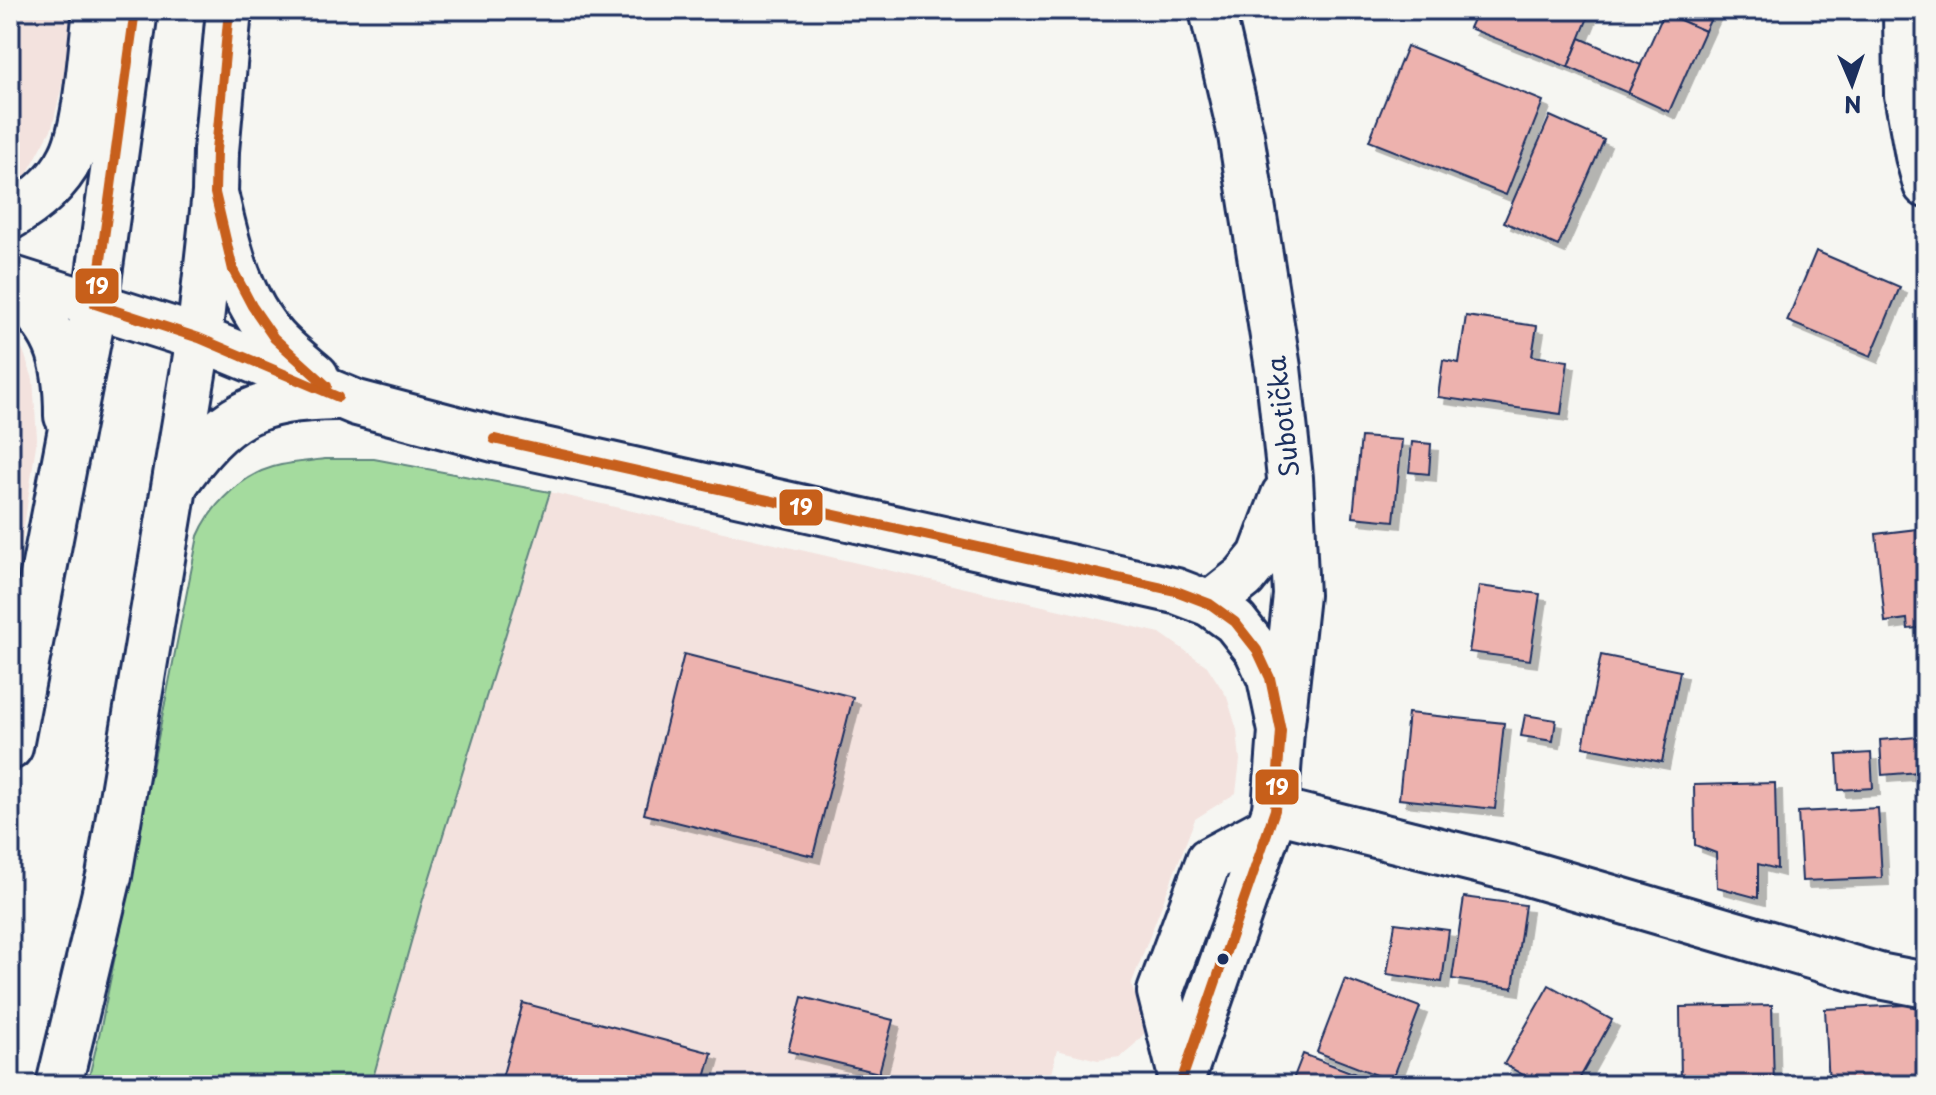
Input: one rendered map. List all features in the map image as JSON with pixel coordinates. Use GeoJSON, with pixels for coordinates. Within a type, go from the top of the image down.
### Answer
{"type":"FeatureCollection","features":[{"type":"Feature","properties":{"kind":"street"},"geometry":{"type":"LineString","coordinates":[[10,217],[46,191],[72,156],[80,132],[96,10]]}},
{"type":"Feature","properties":{"kind":"street"},"geometry":{"type":"LineString","coordinates":[[10,747],[95,304],[135,10]]}},
{"type":"Feature","properties":{"kind":"street"},"geometry":{"type":"LineString","coordinates":[[59,1085],[109,876],[199,338],[215,193],[229,10]]}},
{"type":"Feature","properties":{"kind":"street","name":"Subotička"},"geometry":{"type":"LineString","coordinates":[[1181,1082],[1272,819],[1296,595],[1290,478],[1278,368],[1241,135],[1212,10]]}},
{"type":"Feature","properties":{"kind":"street"},"geometry":{"type":"LineString","coordinates":[[1906,10],[1907,95],[1926,185]]}},
{"type":"Feature","properties":{"kind":"street"},"geometry":{"type":"LineString","coordinates":[[215,193],[233,270],[252,306],[274,338],[338,397]]}},
{"type":"Feature","properties":{"kind":"street"},"geometry":{"type":"LineString","coordinates":[[10,278],[199,338],[338,397],[494,439],[1161,588],[1210,604],[1235,622],[1257,650],[1270,678],[1281,731]]}},
{"type":"Feature","properties":{"kind":"street"},"geometry":{"type":"LineString","coordinates":[[10,285],[41,315],[58,344],[66,382],[67,460]]}},
{"type":"Feature","properties":{"kind":"street"},"geometry":{"type":"LineString","coordinates":[[173,488],[196,455],[233,420],[261,405],[296,397],[338,397]]}},
{"type":"Feature","properties":{"kind":"street"},"geometry":{"type":"LineString","coordinates":[[1210,604],[1244,577],[1261,556],[1290,478]]}},
{"type":"Feature","properties":{"kind":"street"},"geometry":{"type":"LineString","coordinates":[[1272,819],[1517,870],[1879,976],[1926,985]]}},
{"type":"Feature","properties":{"kind":"shaded area"},"geometry":{"type":"Polygon","coordinates":[[[10,10],[74,10],[69,55],[52,128],[27,174],[10,188],[10,10]]]}},
{"type":"Feature","properties":{"kind":"shaded area"},"geometry":{"type":"Polygon","coordinates":[[[10,333],[23,350],[33,379],[37,438],[10,622],[10,333]]]}},
{"type":"Feature","properties":{"kind":"shaded area"},"geometry":{"type":"Polygon","coordinates":[[[550,492],[1160,633],[1207,666],[1227,697],[1237,730],[1240,760],[1236,793],[1195,819],[1131,985],[1149,1028],[1135,1044],[1120,1057],[1098,1060],[1057,1050],[1048,1085],[371,1085],[423,899],[550,492]]]}},
{"type":"Feature","properties":{"kind":"green space"},"geometry":{"type":"Polygon","coordinates":[[[325,459],[374,459],[550,492],[423,899],[371,1085],[87,1085],[198,536],[221,501],[255,474],[281,465],[325,459]]]}},
{"type":"Feature","properties":{"kind":"building"},"geometry":{"type":"Polygon","coordinates":[[[1477,10],[1591,10],[1568,67],[1469,28],[1477,10]]]}},
{"type":"Feature","properties":{"kind":"building"},"geometry":{"type":"Polygon","coordinates":[[[1657,10],[1715,10],[1705,31],[1657,10]]]}},
{"type":"Feature","properties":{"kind":"building"},"geometry":{"type":"Polygon","coordinates":[[[1664,13],[1705,31],[1669,112],[1628,93],[1664,13]]]}},
{"type":"Feature","properties":{"kind":"building"},"geometry":{"type":"Polygon","coordinates":[[[1580,38],[1641,65],[1628,93],[1568,67],[1580,38]]]}},
{"type":"Feature","properties":{"kind":"building"},"geometry":{"type":"Polygon","coordinates":[[[1407,46],[1543,101],[1506,195],[1369,141],[1407,46]]]}},
{"type":"Feature","properties":{"kind":"building"},"geometry":{"type":"Polygon","coordinates":[[[1550,116],[1604,140],[1558,246],[1504,222],[1550,116]]]}},
{"type":"Feature","properties":{"kind":"building"},"geometry":{"type":"Polygon","coordinates":[[[1816,251],[1900,287],[1871,356],[1787,321],[1816,251]]]}},
{"type":"Feature","properties":{"kind":"building"},"geometry":{"type":"Polygon","coordinates":[[[1466,316],[1537,326],[1532,356],[1568,361],[1561,414],[1438,397],[1443,360],[1459,363],[1466,316]]]}},
{"type":"Feature","properties":{"kind":"building"},"geometry":{"type":"Polygon","coordinates":[[[1361,437],[1402,440],[1394,521],[1353,517],[1361,437]]]}},
{"type":"Feature","properties":{"kind":"building"},"geometry":{"type":"Polygon","coordinates":[[[1412,442],[1431,444],[1429,474],[1409,472],[1412,442]]]}},
{"type":"Feature","properties":{"kind":"building"},"geometry":{"type":"Polygon","coordinates":[[[1926,528],[1926,627],[1908,629],[1907,619],[1885,622],[1876,534],[1926,528]]]}},
{"type":"Feature","properties":{"kind":"building"},"geometry":{"type":"Polygon","coordinates":[[[1479,586],[1540,594],[1530,660],[1469,652],[1479,586]]]}},
{"type":"Feature","properties":{"kind":"building"},"geometry":{"type":"Polygon","coordinates":[[[684,654],[853,697],[813,856],[644,814],[684,654]]]}},
{"type":"Feature","properties":{"kind":"building"},"geometry":{"type":"Polygon","coordinates":[[[1601,655],[1680,671],[1662,762],[1583,747],[1601,655]]]}},
{"type":"Feature","properties":{"kind":"building"},"geometry":{"type":"Polygon","coordinates":[[[1408,713],[1504,723],[1495,809],[1399,799],[1408,713]]]}},
{"type":"Feature","properties":{"kind":"building"},"geometry":{"type":"Polygon","coordinates":[[[1525,715],[1556,720],[1553,741],[1521,736],[1525,715]]]}},
{"type":"Feature","properties":{"kind":"building"},"geometry":{"type":"Polygon","coordinates":[[[1917,737],[1919,772],[1882,775],[1880,740],[1917,737]]]}},
{"type":"Feature","properties":{"kind":"building"},"geometry":{"type":"Polygon","coordinates":[[[1871,753],[1873,788],[1839,790],[1837,755],[1871,753]]]}},
{"type":"Feature","properties":{"kind":"building"},"geometry":{"type":"Polygon","coordinates":[[[1775,783],[1777,869],[1758,864],[1758,898],[1717,887],[1716,853],[1695,845],[1694,785],[1775,783]]]}},
{"type":"Feature","properties":{"kind":"building"},"geometry":{"type":"Polygon","coordinates":[[[1878,808],[1882,878],[1802,881],[1798,812],[1878,808]]]}},
{"type":"Feature","properties":{"kind":"building"},"geometry":{"type":"Polygon","coordinates":[[[1464,897],[1525,905],[1513,988],[1452,979],[1464,897]]]}},
{"type":"Feature","properties":{"kind":"building"},"geometry":{"type":"Polygon","coordinates":[[[1395,923],[1449,930],[1442,982],[1387,974],[1395,923]]]}},
{"type":"Feature","properties":{"kind":"building"},"geometry":{"type":"Polygon","coordinates":[[[1345,979],[1420,1007],[1392,1081],[1317,1052],[1345,979]]]}},
{"type":"Feature","properties":{"kind":"building"},"geometry":{"type":"Polygon","coordinates":[[[1549,985],[1612,1020],[1576,1085],[1541,1085],[1504,1064],[1549,985]]]}},
{"type":"Feature","properties":{"kind":"building"},"geometry":{"type":"Polygon","coordinates":[[[802,997],[893,1020],[879,1073],[788,1051],[802,997]]]}},
{"type":"Feature","properties":{"kind":"building"},"geometry":{"type":"Polygon","coordinates":[[[523,1003],[712,1053],[703,1085],[500,1085],[523,1003]]]}},
{"type":"Feature","properties":{"kind":"building"},"geometry":{"type":"Polygon","coordinates":[[[1926,1004],[1926,1085],[1829,1085],[1825,1009],[1926,1004]]]}},
{"type":"Feature","properties":{"kind":"building"},"geometry":{"type":"Polygon","coordinates":[[[1772,1005],[1774,1085],[1681,1085],[1680,1007],[1772,1005]]]}},
{"type":"Feature","properties":{"kind":"building"},"geometry":{"type":"Polygon","coordinates":[[[1303,1054],[1385,1085],[1291,1085],[1303,1054]]]}},
{"type":"Feature","properties":{"kind":"transit line","name":"19"},"geometry":{"type":"LineString","coordinates":[[135,10],[95,304],[199,338],[338,397]]}},
{"type":"Feature","properties":{"kind":"transit line","name":"19"},"geometry":{"type":"LineString","coordinates":[[229,10],[215,193],[233,270],[274,338],[327,386]]}},
{"type":"Feature","properties":{"kind":"transit line","name":"19"},"geometry":{"type":"LineString","coordinates":[[494,439],[1176,591],[1210,604],[1235,622],[1257,650],[1270,678],[1281,731],[1275,810],[1180,1085]]}}]}
